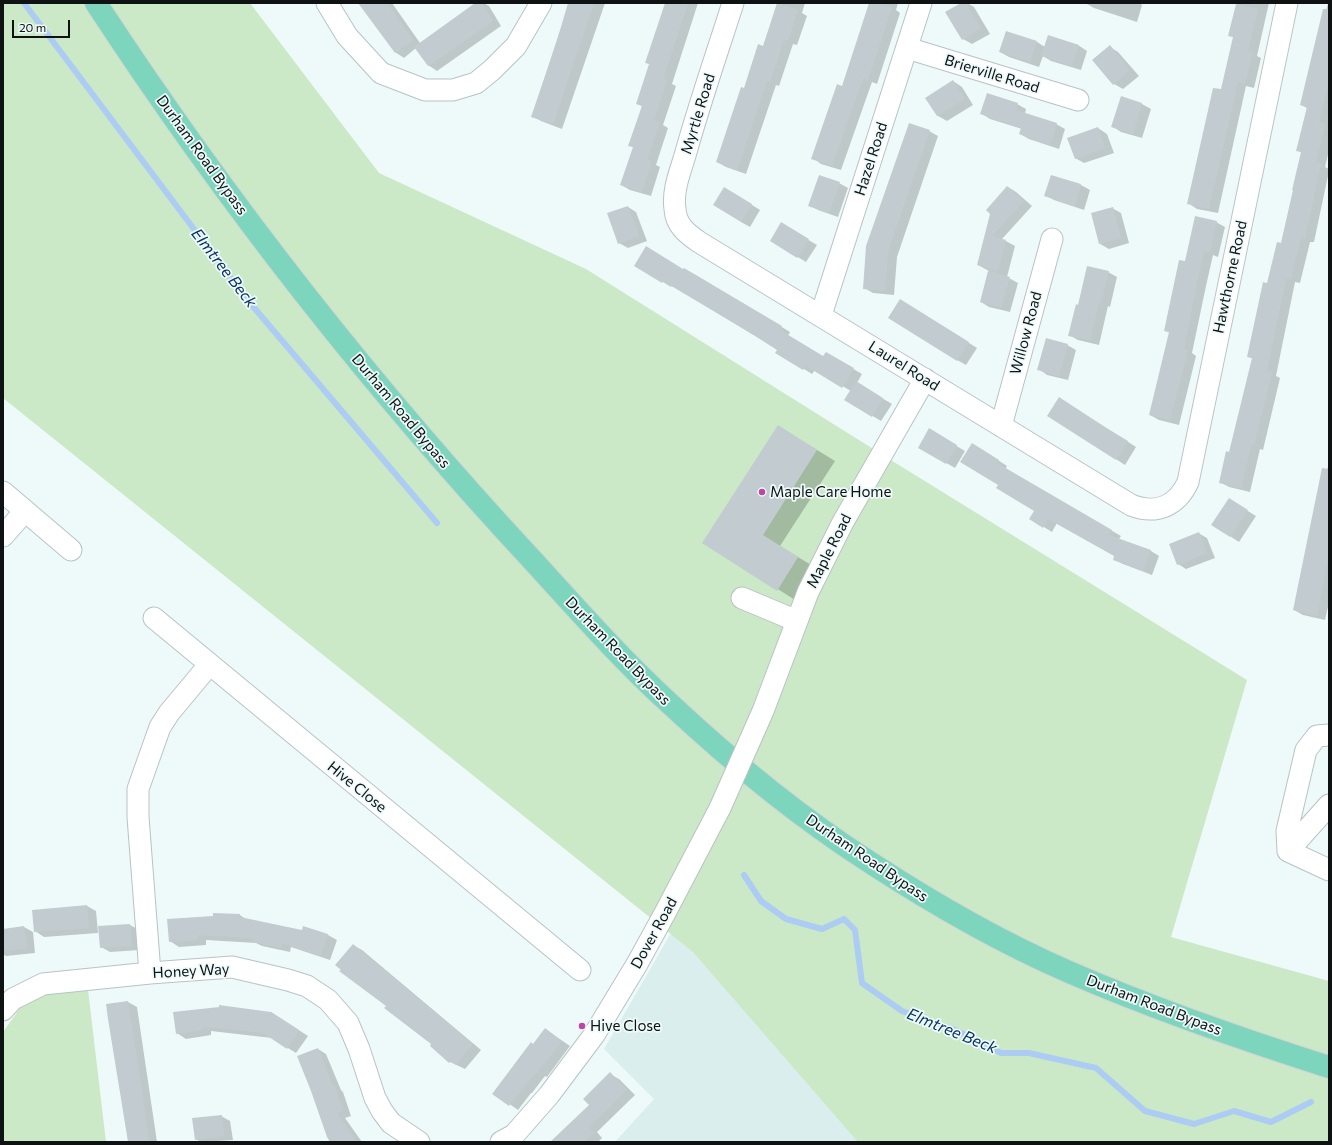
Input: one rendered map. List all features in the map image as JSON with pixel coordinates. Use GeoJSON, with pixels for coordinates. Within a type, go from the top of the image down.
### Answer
{"type":"FeatureCollection","features":[{"type":"Feature","properties":{"kind":"main road","name":"Durham Road Bypass"},"geometry":{"type":"LineString","coordinates":[[96,3],[206,164],[365,370],[424,441],[607,641],[665,700],[707,738],[776,795],[819,828],[869,862],[939,905],[1010,944],[1068,971],[1167,1012],[1329,1067]]}},
{"type":"Feature","properties":{"kind":"street"},"geometry":{"type":"LineString","coordinates":[[327,3],[346,36],[381,73],[425,90],[453,90],[476,83],[492,70],[516,46],[541,3]]}},
{"type":"Feature","properties":{"kind":"street","name":"Myrtle Road"},"geometry":{"type":"LineString","coordinates":[[679,225],[675,210],[674,196],[692,132],[733,3]]}},
{"type":"Feature","properties":{"kind":"street","name":"Hazel Road"},"geometry":{"type":"LineString","coordinates":[[821,315],[907,48],[920,3]]}},
{"type":"Feature","properties":{"kind":"street","name":"Hawthorne Road"},"geometry":{"type":"LineString","coordinates":[[1131,505],[1141,509],[1156,509],[1168,505],[1178,498],[1188,482],[1287,3]]}},
{"type":"Feature","properties":{"kind":"street","name":"Brierville Road"},"geometry":{"type":"LineString","coordinates":[[907,48],[1078,100]]}},
{"type":"Feature","properties":{"kind":"street","name":"Laurel Road"},"geometry":{"type":"LineString","coordinates":[[679,225],[699,242],[1131,505]]}},
{"type":"Feature","properties":{"kind":"street","name":"Willow Road"},"geometry":{"type":"LineString","coordinates":[[1001,426],[1052,239]]}},
{"type":"Feature","properties":{"kind":"street","name":"Maple Road"},"geometry":{"type":"LineString","coordinates":[[763,711],[808,592],[843,522],[925,379]]}},
{"type":"Feature","properties":{"kind":"street"},"geometry":{"type":"LineString","coordinates":[[3,492],[71,550]]}},
{"type":"Feature","properties":{"kind":"street"},"geometry":{"type":"LineString","coordinates":[[3,536],[25,510]]}},
{"type":"Feature","properties":{"kind":"street"},"geometry":{"type":"LineString","coordinates":[[742,598],[797,621]]}},
{"type":"Feature","properties":{"kind":"street","name":"Hive Close"},"geometry":{"type":"LineString","coordinates":[[154,618],[580,970]]}},
{"type":"Feature","properties":{"kind":"street"},"geometry":{"type":"LineString","coordinates":[[150,973],[138,817],[138,789],[160,727],[209,665]]}},
{"type":"Feature","properties":{"kind":"street","name":"Dover Road"},"geometry":{"type":"LineString","coordinates":[[507,1139],[549,1095],[594,1035],[665,913],[720,808],[763,711]]}},
{"type":"Feature","properties":{"kind":"street"},"geometry":{"type":"LineString","coordinates":[[1288,851],[1287,831],[1306,750],[1317,736],[1329,736]]}},
{"type":"Feature","properties":{"kind":"street"},"geometry":{"type":"LineString","coordinates":[[1288,851],[1329,805]]}},
{"type":"Feature","properties":{"kind":"street"},"geometry":{"type":"LineString","coordinates":[[1288,851],[1329,870]]}},
{"type":"Feature","properties":{"kind":"street","name":"Honey Way"},"geometry":{"type":"LineString","coordinates":[[6,998],[43,984],[150,973],[232,967],[307,986],[328,1000],[348,1023],[359,1049],[375,1098],[382,1111],[391,1123],[419,1142]]}},
{"type":"Feature","properties":{"kind":"shaded area"},"geometry":{"type":"Polygon","coordinates":[[[679,919],[1008,1142],[615,1142],[654,1099],[604,1049],[679,919]]]}},
{"type":"Feature","properties":{"kind":"green space"},"geometry":{"type":"Polygon","coordinates":[[[3,3],[250,3],[379,173],[586,269],[894,462],[1247,680],[1171,937],[1329,981],[1329,1142],[858,1142],[693,952],[3,398],[3,3]]]}},
{"type":"Feature","properties":{"kind":"green space"},"geometry":{"type":"Polygon","coordinates":[[[87,981],[106,1142],[3,1142],[3,1032],[25,1001],[87,981]]]}},
{"type":"Feature","properties":{"kind":"building"},"geometry":{"type":"Polygon","coordinates":[[[358,3],[387,3],[413,40],[395,53],[358,3]]]}},
{"type":"Feature","properties":{"kind":"building"},"geometry":{"type":"Polygon","coordinates":[[[475,3],[482,3],[493,21],[428,66],[414,47],[475,3]]]}},
{"type":"Feature","properties":{"kind":"building"},"geometry":{"type":"Polygon","coordinates":[[[568,3],[594,3],[553,124],[531,117],[557,41],[568,3]]]}},
{"type":"Feature","properties":{"kind":"building"},"geometry":{"type":"Polygon","coordinates":[[[665,3],[688,3],[663,79],[667,80],[654,120],[660,122],[647,160],[652,161],[642,192],[620,185],[633,147],[628,146],[642,106],[636,104],[649,64],[645,63],[665,3]]]}},
{"type":"Feature","properties":{"kind":"building"},"geometry":{"type":"Polygon","coordinates":[[[777,3],[798,10],[788,41],[784,39],[770,82],[767,81],[737,170],[716,162],[741,87],[744,88],[758,44],[763,46],[777,3]]]}},
{"type":"Feature","properties":{"kind":"building"},"geometry":{"type":"Polygon","coordinates":[[[869,3],[881,3],[892,7],[868,80],[863,78],[832,166],[811,159],[837,84],[842,86],[869,3]]]}},
{"type":"Feature","properties":{"kind":"building"},"geometry":{"type":"Polygon","coordinates":[[[961,3],[966,3],[981,28],[962,40],[945,12],[961,3]]]}},
{"type":"Feature","properties":{"kind":"building"},"geometry":{"type":"Polygon","coordinates":[[[1236,4],[1258,9],[1248,51],[1253,52],[1245,84],[1238,82],[1209,209],[1187,204],[1213,88],[1221,89],[1233,37],[1228,36],[1236,4]]]}},
{"type":"Feature","properties":{"kind":"building"},"geometry":{"type":"Polygon","coordinates":[[[1323,9],[1329,9],[1329,81],[1319,123],[1325,124],[1316,162],[1321,164],[1305,238],[1301,237],[1291,279],[1286,278],[1267,371],[1272,372],[1254,445],[1251,445],[1241,488],[1219,483],[1226,451],[1229,452],[1252,358],[1247,357],[1263,282],[1267,283],[1277,242],[1281,243],[1293,190],[1301,152],[1296,151],[1307,107],[1300,105],[1323,9]]]}},
{"type":"Feature","properties":{"kind":"building"},"geometry":{"type":"Polygon","coordinates":[[[1006,31],[1037,41],[1030,62],[999,52],[1006,31]]]}},
{"type":"Feature","properties":{"kind":"building"},"geometry":{"type":"Polygon","coordinates":[[[1048,35],[1079,45],[1072,66],[1041,56],[1048,35]]]}},
{"type":"Feature","properties":{"kind":"building"},"geometry":{"type":"Polygon","coordinates":[[[1110,45],[1130,70],[1113,85],[1092,60],[1110,45]]]}},
{"type":"Feature","properties":{"kind":"building"},"geometry":{"type":"Polygon","coordinates":[[[953,80],[965,99],[937,116],[925,98],[953,80]]]}},
{"type":"Feature","properties":{"kind":"building"},"geometry":{"type":"Polygon","coordinates":[[[987,93],[1018,103],[1016,110],[1057,123],[1050,145],[1019,134],[1021,128],[980,114],[987,93]]]}},
{"type":"Feature","properties":{"kind":"building"},"geometry":{"type":"Polygon","coordinates":[[[1121,96],[1142,103],[1133,134],[1111,127],[1121,96]]]}},
{"type":"Feature","properties":{"kind":"building"},"geometry":{"type":"Polygon","coordinates":[[[909,123],[930,130],[888,251],[885,291],[863,289],[866,246],[909,123]]]}},
{"type":"Feature","properties":{"kind":"building"},"geometry":{"type":"Polygon","coordinates":[[[1098,127],[1105,148],[1075,159],[1067,138],[1098,127]]]}},
{"type":"Feature","properties":{"kind":"building"},"geometry":{"type":"Polygon","coordinates":[[[819,175],[840,182],[829,213],[808,206],[819,175]]]}},
{"type":"Feature","properties":{"kind":"building"},"geometry":{"type":"Polygon","coordinates":[[[1051,175],[1081,184],[1075,206],[1044,196],[1051,175]]]}},
{"type":"Feature","properties":{"kind":"building"},"geometry":{"type":"Polygon","coordinates":[[[1007,186],[1024,201],[992,236],[1006,240],[998,271],[977,265],[990,214],[986,210],[1007,186]]]}},
{"type":"Feature","properties":{"kind":"building"},"geometry":{"type":"Polygon","coordinates":[[[724,187],[752,204],[741,222],[713,205],[724,187]]]}},
{"type":"Feature","properties":{"kind":"building"},"geometry":{"type":"Polygon","coordinates":[[[628,206],[639,236],[618,244],[607,213],[628,206]]]}},
{"type":"Feature","properties":{"kind":"building"},"geometry":{"type":"Polygon","coordinates":[[[1113,207],[1121,238],[1099,244],[1091,213],[1113,207]]]}},
{"type":"Feature","properties":{"kind":"building"},"geometry":{"type":"Polygon","coordinates":[[[1195,216],[1217,221],[1210,252],[1204,251],[1184,349],[1188,350],[1170,420],[1149,415],[1169,332],[1164,331],[1179,260],[1185,261],[1195,216]]]}},
{"type":"Feature","properties":{"kind":"building"},"geometry":{"type":"Polygon","coordinates":[[[781,222],[809,239],[797,258],[770,241],[781,222]]]}},
{"type":"Feature","properties":{"kind":"building"},"geometry":{"type":"Polygon","coordinates":[[[646,246],[782,326],[780,330],[823,356],[826,352],[854,368],[842,388],[806,366],[803,370],[775,353],[777,350],[757,337],[663,281],[662,283],[634,266],[646,246]]]}},
{"type":"Feature","properties":{"kind":"building"},"geometry":{"type":"Polygon","coordinates":[[[1087,266],[1109,271],[1101,303],[1099,302],[1090,340],[1068,336],[1076,304],[1078,305],[1087,266]]]}},
{"type":"Feature","properties":{"kind":"building"},"geometry":{"type":"Polygon","coordinates":[[[988,271],[1010,277],[1001,308],[980,302],[988,271]]]}},
{"type":"Feature","properties":{"kind":"building"},"geometry":{"type":"Polygon","coordinates":[[[900,299],[969,342],[957,361],[888,318],[900,299]]]}},
{"type":"Feature","properties":{"kind":"building"},"geometry":{"type":"Polygon","coordinates":[[[1046,338],[1068,344],[1059,376],[1037,370],[1046,338]]]}},
{"type":"Feature","properties":{"kind":"building"},"geometry":{"type":"Polygon","coordinates":[[[856,381],[883,398],[872,417],[844,400],[856,381]]]}},
{"type":"Feature","properties":{"kind":"building"},"geometry":{"type":"Polygon","coordinates":[[[1059,397],[1128,441],[1116,460],[1047,416],[1059,397]]]}},
{"type":"Feature","properties":{"kind":"building","name":"Maple Care Home"},"geometry":{"type":"Polygon","coordinates":[[[778,425],[817,450],[763,535],[798,557],[777,591],[702,543],[778,425]]]}},
{"type":"Feature","properties":{"kind":"building"},"geometry":{"type":"Polygon","coordinates":[[[929,428],[957,445],[946,464],[918,448],[929,428]]]}},
{"type":"Feature","properties":{"kind":"building"},"geometry":{"type":"Polygon","coordinates":[[[972,443],[999,460],[997,463],[1112,530],[1109,535],[1151,550],[1143,571],[1113,560],[1114,556],[1048,519],[1043,528],[1029,519],[1034,511],[996,488],[998,485],[960,462],[972,443]]]}},
{"type":"Feature","properties":{"kind":"building"},"geometry":{"type":"Polygon","coordinates":[[[1322,468],[1329,469],[1329,554],[1317,616],[1293,610],[1322,468]]]}},
{"type":"Feature","properties":{"kind":"building"},"geometry":{"type":"Polygon","coordinates":[[[1229,498],[1248,510],[1230,537],[1211,525],[1229,498]]]}},
{"type":"Feature","properties":{"kind":"building"},"geometry":{"type":"Polygon","coordinates":[[[1199,532],[1207,553],[1177,565],[1169,544],[1199,532]]]}},
{"type":"Feature","properties":{"kind":"building"},"geometry":{"type":"Polygon","coordinates":[[[87,905],[89,928],[34,932],[32,910],[87,905]]]}},
{"type":"Feature","properties":{"kind":"building"},"geometry":{"type":"Polygon","coordinates":[[[213,913],[240,914],[240,917],[302,930],[303,926],[328,934],[321,956],[282,943],[281,948],[252,942],[253,938],[198,935],[198,940],[169,942],[167,919],[213,916],[213,913]]]}},
{"type":"Feature","properties":{"kind":"building"},"geometry":{"type":"Polygon","coordinates":[[[130,924],[132,946],[100,948],[98,926],[130,924]]]}},
{"type":"Feature","properties":{"kind":"building"},"geometry":{"type":"Polygon","coordinates":[[[24,926],[27,948],[3,951],[3,929],[24,926]]]}},
{"type":"Feature","properties":{"kind":"building"},"geometry":{"type":"Polygon","coordinates":[[[353,944],[473,1044],[456,1065],[451,1061],[449,1063],[430,1046],[431,1044],[384,1008],[386,1006],[339,971],[341,970],[335,965],[353,944]]]}},
{"type":"Feature","properties":{"kind":"building"},"geometry":{"type":"Polygon","coordinates":[[[128,1001],[149,1142],[128,1142],[108,1019],[106,1004],[128,1001]]]}},
{"type":"Feature","properties":{"kind":"building"},"geometry":{"type":"Polygon","coordinates":[[[219,1005],[271,1012],[299,1030],[287,1049],[263,1033],[202,1026],[203,1030],[176,1034],[173,1012],[219,1007],[219,1005]]]}},
{"type":"Feature","properties":{"kind":"building"},"geometry":{"type":"Polygon","coordinates":[[[545,1028],[562,1041],[537,1073],[536,1072],[523,1089],[522,1088],[509,1106],[492,1094],[531,1042],[533,1044],[545,1028]]]}},
{"type":"Feature","properties":{"kind":"building"},"geometry":{"type":"Polygon","coordinates":[[[318,1048],[333,1086],[335,1086],[343,1111],[337,1113],[357,1142],[330,1142],[327,1137],[297,1056],[318,1048]]]}},
{"type":"Feature","properties":{"kind":"building"},"geometry":{"type":"Polygon","coordinates":[[[610,1072],[627,1090],[589,1127],[594,1133],[584,1142],[550,1142],[589,1105],[583,1099],[610,1072]]]}},
{"type":"Feature","properties":{"kind":"building"},"geometry":{"type":"Polygon","coordinates":[[[222,1115],[224,1136],[195,1140],[192,1118],[222,1115]]]}},
{"type":"Feature","properties":{"kind":"waterway","name":"Elmtree Beck"},"geometry":{"type":"LineString","coordinates":[[24,3],[245,297],[437,523]]}},
{"type":"Feature","properties":{"kind":"waterway","name":"Elmtree Beck"},"geometry":{"type":"LineString","coordinates":[[744,875],[761,901],[786,919],[822,929],[844,919],[855,930],[862,983],[902,1011],[955,1030],[1001,1053],[1029,1053],[1096,1068],[1145,1111],[1194,1124],[1234,1111],[1271,1122],[1311,1102]]}},
{"type":"Feature","properties":{"kind":"place","name":"Maple Care Home"},"geometry":{"type":"Point","coordinates":[762,492]}},
{"type":"Feature","properties":{"kind":"place","name":"Hive Close"},"geometry":{"type":"Point","coordinates":[582,1026]}}]}
